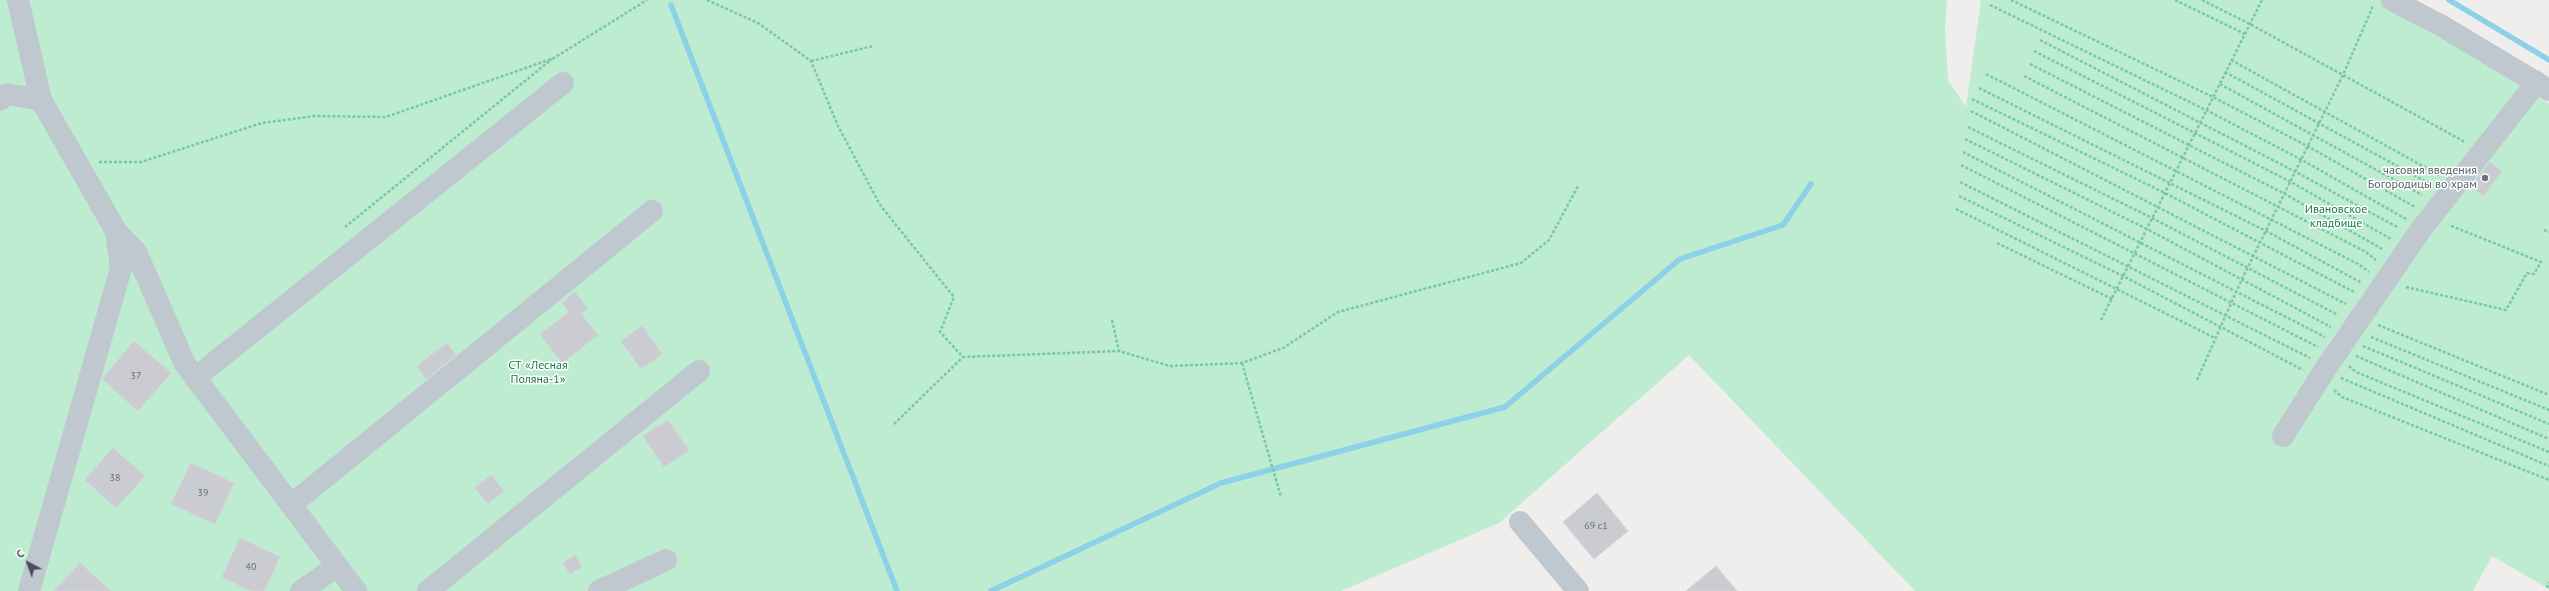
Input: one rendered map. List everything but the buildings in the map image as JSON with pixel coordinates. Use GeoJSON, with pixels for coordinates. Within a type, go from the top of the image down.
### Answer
{"type":"FeatureCollection","features":[{"type":"Feature","properties":{"kind":"street"},"geometry":{"type":"LineString","coordinates":[[18,0],[41,100],[116,231],[136,252],[185,364],[356,591]]}},
{"type":"Feature","properties":{"kind":"street"},"geometry":{"type":"LineString","coordinates":[[2392,0],[2542,85]]}},
{"type":"Feature","properties":{"kind":"street"},"geometry":{"type":"LineString","coordinates":[[195,378],[563,84]]}},
{"type":"Feature","properties":{"kind":"street"},"geometry":{"type":"LineString","coordinates":[[2283,436],[2385,282],[2529,92],[2542,85]]}},
{"type":"Feature","properties":{"kind":"street"},"geometry":{"type":"LineString","coordinates":[[0,100],[7,94],[41,100]]}},
{"type":"Feature","properties":{"kind":"street"},"geometry":{"type":"LineString","coordinates":[[292,506],[652,211]]}},
{"type":"Feature","properties":{"kind":"street"},"geometry":{"type":"LineString","coordinates":[[29,591],[121,268],[116,231]]}},
{"type":"Feature","properties":{"kind":"street"},"geometry":{"type":"LineString","coordinates":[[428,591],[699,372]]}},
{"type":"Feature","properties":{"kind":"street"},"geometry":{"type":"LineString","coordinates":[[1520,522],[1578,591]]}},
{"type":"Feature","properties":{"kind":"street"},"geometry":{"type":"LineString","coordinates":[[599,591],[666,560]]}},
{"type":"Feature","properties":{"kind":"street"},"geometry":{"type":"LineString","coordinates":[[301,591],[337,566]]}},
{"type":"Feature","properties":{"kind":"path"},"geometry":{"type":"LineString","coordinates":[[345,227],[554,58],[647,0]]}},
{"type":"Feature","properties":{"kind":"path"},"geometry":{"type":"LineString","coordinates":[[707,0],[758,23],[811,61],[838,126],[880,206],[954,297],[940,332],[963,357]]}},
{"type":"Feature","properties":{"kind":"path"},"geometry":{"type":"LineString","coordinates":[[2012,0],[2213,97],[2309,147],[2400,199]]}},
{"type":"Feature","properties":{"kind":"path"},"geometry":{"type":"LineString","coordinates":[[2175,0],[2245,34]]}},
{"type":"Feature","properties":{"kind":"path"},"geometry":{"type":"LineString","coordinates":[[2202,0],[2250,24],[2447,132]]}},
{"type":"Feature","properties":{"kind":"path"},"geometry":{"type":"LineString","coordinates":[[2101,320],[2262,0]]}},
{"type":"Feature","properties":{"kind":"path"},"geometry":{"type":"LineString","coordinates":[[2197,380],[2242,279],[2309,147],[2376,0]]}},
{"type":"Feature","properties":{"kind":"path"},"geometry":{"type":"LineString","coordinates":[[1990,5],[2206,110],[2302,160],[2385,282]]}},
{"type":"Feature","properties":{"kind":"path"},"geometry":{"type":"LineString","coordinates":[[2040,40],[2296,172],[2386,221],[2385,282],[2381,327],[2549,395]]}},
{"type":"Feature","properties":{"kind":"path"},"geometry":{"type":"LineString","coordinates":[[811,61],[873,46]]}},
{"type":"Feature","properties":{"kind":"path"},"geometry":{"type":"LineString","coordinates":[[2034,51],[2291,182],[2380,231],[2385,282],[2374,339],[2549,410]]}},
{"type":"Feature","properties":{"kind":"path"},"geometry":{"type":"LineString","coordinates":[[77,162],[141,162],[262,123],[315,116],[386,117],[554,58]]}},
{"type":"Feature","properties":{"kind":"path"},"geometry":{"type":"LineString","coordinates":[[2231,60],[2424,165],[2350,384],[2549,466]]}},
{"type":"Feature","properties":{"kind":"path"},"geometry":{"type":"LineString","coordinates":[[2030,64],[2188,146],[2285,194],[2372,242],[2385,282],[2368,350],[2549,424]]}},
{"type":"Feature","properties":{"kind":"path"},"geometry":{"type":"LineString","coordinates":[[2226,72],[2321,122],[2385,282],[2362,360],[2549,439]]}},
{"type":"Feature","properties":{"kind":"path"},"geometry":{"type":"LineString","coordinates":[[1986,74],[2358,264],[2385,282]]}},
{"type":"Feature","properties":{"kind":"path"},"geometry":{"type":"LineString","coordinates":[[2024,76],[2366,252],[2385,282]]}},
{"type":"Feature","properties":{"kind":"path"},"geometry":{"type":"LineString","coordinates":[[2220,84],[2314,135],[2385,282],[2356,372],[2549,452]]}},
{"type":"Feature","properties":{"kind":"path"},"geometry":{"type":"LineString","coordinates":[[1963,152],[2315,330],[2385,282],[2472,236],[2541,262],[2534,274],[2527,273],[2506,310],[2385,282],[2351,275],[1980,88]]}},
{"type":"Feature","properties":{"kind":"path"},"geometry":{"type":"LineString","coordinates":[[1972,99],[2165,193],[2344,285],[2385,282]]}},
{"type":"Feature","properties":{"kind":"path"},"geometry":{"type":"LineString","coordinates":[[1971,111],[2336,298],[2385,282]]}},
{"type":"Feature","properties":{"kind":"path"},"geometry":{"type":"LineString","coordinates":[[1968,127],[2249,267],[2385,282]]}},
{"type":"Feature","properties":{"kind":"path"},"geometry":{"type":"LineString","coordinates":[[1965,139],[2147,229],[2242,279],[2385,282]]}},
{"type":"Feature","properties":{"kind":"path"},"geometry":{"type":"LineString","coordinates":[[1962,165],[2134,254],[2232,302],[2385,282]]}},
{"type":"Feature","properties":{"kind":"path"},"geometry":{"type":"LineString","coordinates":[[1960,182],[2301,352],[2385,282]]}},
{"type":"Feature","properties":{"kind":"path"},"geometry":{"type":"LineString","coordinates":[[894,424],[963,357],[1119,351],[1170,366],[1242,363],[1283,348],[1338,312],[1521,263],[1549,240],[1578,186]]}},
{"type":"Feature","properties":{"kind":"path"},"geometry":{"type":"LineString","coordinates":[[1959,196],[2123,276],[2221,326],[2385,282]]}},
{"type":"Feature","properties":{"kind":"path"},"geometry":{"type":"LineString","coordinates":[[1956,209],[2215,338]]}},
{"type":"Feature","properties":{"kind":"path"},"geometry":{"type":"LineString","coordinates":[[2544,230],[2549,232]]}},
{"type":"Feature","properties":{"kind":"path"},"geometry":{"type":"LineString","coordinates":[[1997,243],[2112,298]]}},
{"type":"Feature","properties":{"kind":"path"},"geometry":{"type":"LineString","coordinates":[[2385,282],[2342,397],[2549,480]]}},
{"type":"Feature","properties":{"kind":"path"},"geometry":{"type":"LineString","coordinates":[[1112,320],[1119,351]]}},
{"type":"Feature","properties":{"kind":"path"},"geometry":{"type":"LineString","coordinates":[[1242,363],[1281,498]]}},
{"type":"Feature","properties":{"kind":"path"},"geometry":{"type":"LineString","coordinates":[[2547,588],[2549,582]]}},
{"type":"Feature","properties":{"kind":"green space"},"geometry":{"type":"Polygon","coordinates":[[[0,0],[1947,0],[1945,30],[1948,80],[1966,107],[1981,0],[2384,0],[2454,40],[2549,104],[2549,589],[2492,556],[2473,591],[1915,591],[1689,355],[1499,523],[1341,591],[0,591],[0,0]]]}},
{"type":"Feature","properties":{"kind":"waterway"},"geometry":{"type":"LineString","coordinates":[[2449,0],[2549,60]]}},
{"type":"Feature","properties":{"kind":"waterway"},"geometry":{"type":"LineString","coordinates":[[671,5],[897,591]]}},
{"type":"Feature","properties":{"kind":"waterway"},"geometry":{"type":"LineString","coordinates":[[991,591],[1221,483],[1505,407],[1680,259],[1783,225],[1811,184]]}},
{"type":"Feature","properties":{"kind":"place","name":"часовня введения Богородицы во храм"},"geometry":{"type":"Point","coordinates":[2485,178]}},
{"type":"Feature","properties":{"kind":"park label","name":"Ивановское кладбище"},"geometry":{"type":"Point","coordinates":[2336,217]}},
{"type":"Feature","properties":{"kind":"park label","name":"СТ «Лесная Поляна-1»"},"geometry":{"type":"Point","coordinates":[538,373]}}]}
